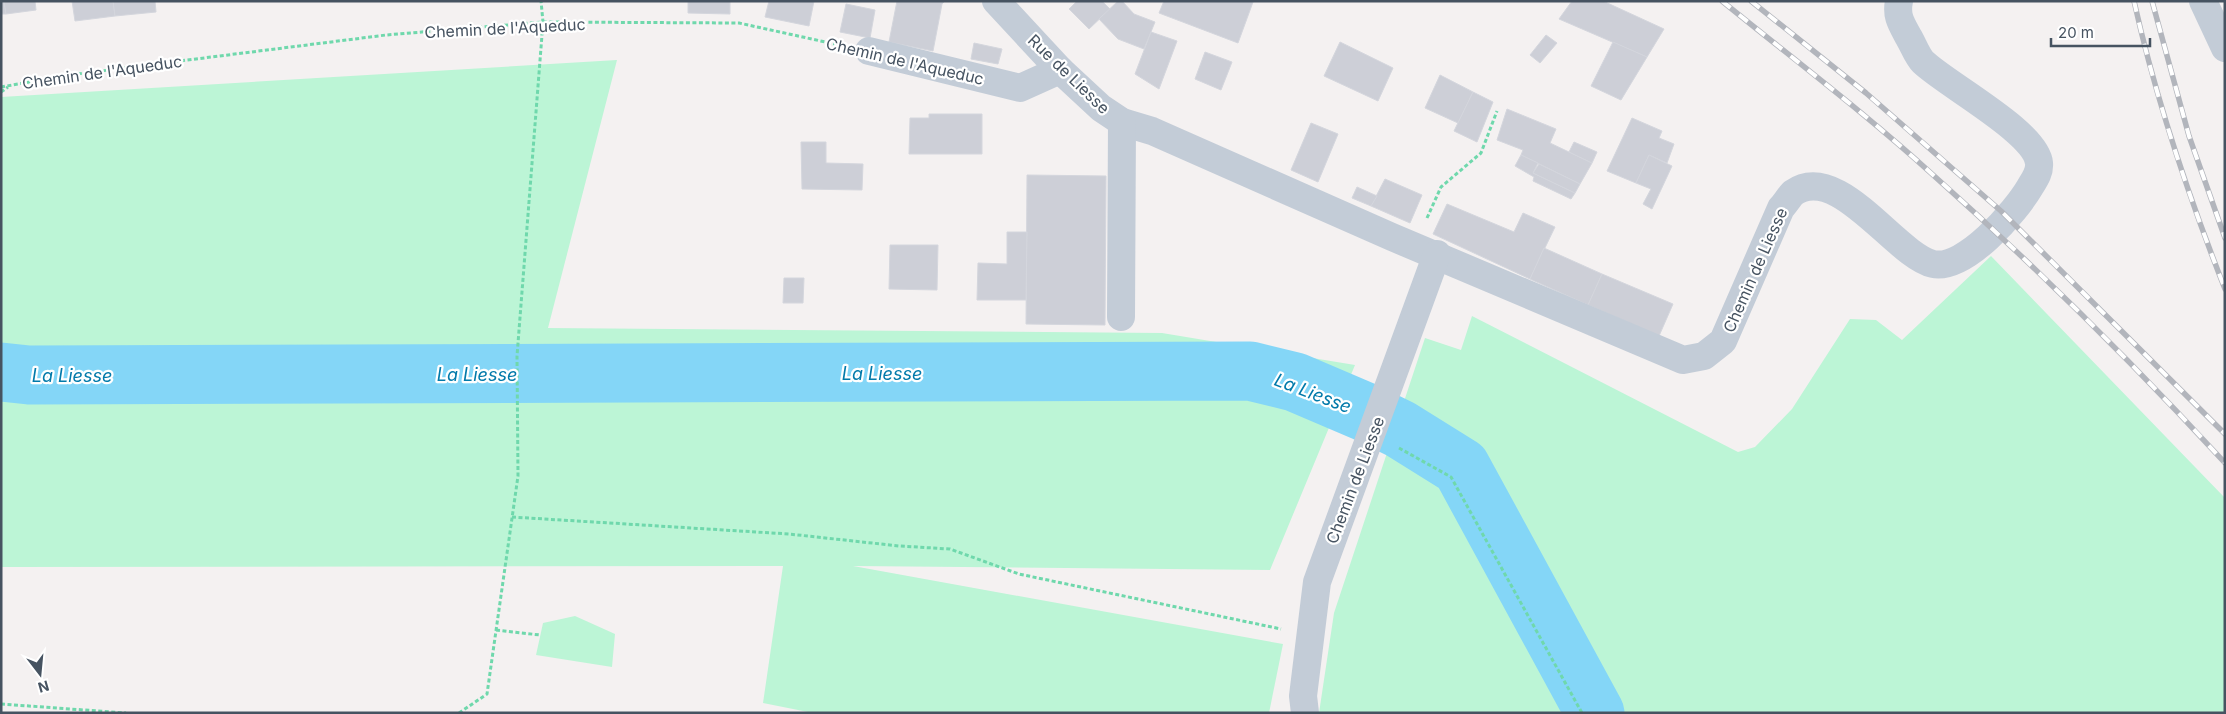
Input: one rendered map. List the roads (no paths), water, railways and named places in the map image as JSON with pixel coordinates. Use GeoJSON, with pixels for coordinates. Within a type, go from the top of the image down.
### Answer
{"type":"FeatureCollection","features":[{"type":"Feature","properties":{"kind":"street","name":"Rue de Liesse"},"geometry":{"type":"LineString","coordinates":[[996,1],[1060,70],[1101,108],[1122,122],[1152,131]]}},
{"type":"Feature","properties":{"kind":"street","name":"Chemin de Liesse"},"geometry":{"type":"LineString","coordinates":[[1152,131],[1683,360],[1704,356],[1723,341],[1781,208],[1793,193],[1810,186],[1831,191],[1854,203],[1919,259],[1935,265],[1947,263],[1965,256],[1981,245],[2026,193],[2038,173],[2039,162],[2034,150],[2018,132],[1922,61],[1896,15],[1899,1]]}},
{"type":"Feature","properties":{"kind":"street"},"geometry":{"type":"LineString","coordinates":[[2203,1],[2225,48]]}},
{"type":"Feature","properties":{"kind":"street","name":"Chemin de l'Aqueduc"},"geometry":{"type":"LineString","coordinates":[[869,51],[1020,88],[1060,70]]}},
{"type":"Feature","properties":{"kind":"street"},"geometry":{"type":"LineString","coordinates":[[1121,317],[1122,122]]}},
{"type":"Feature","properties":{"kind":"street","name":"Chemin de Liesse"},"geometry":{"type":"LineString","coordinates":[[1305,713],[1303,696],[1317,582],[1386,399],[1425,250]]}},
{"type":"Feature","properties":{"kind":"waterway","name":"La Liesse"},"geometry":{"type":"LineString","coordinates":[[1,372],[29,375],[1250,371],[1295,382],[1363,411],[1400,429],[1461,467],[1595,713]]}},
{"type":"Feature","properties":{"kind":"railway"},"geometry":{"type":"LineString","coordinates":[[1722,1],[1881,129],[1970,208],[2082,315],[2225,463]]}},
{"type":"Feature","properties":{"kind":"railway"},"geometry":{"type":"LineString","coordinates":[[1751,1],[1866,93],[2001,211],[2225,434]]}},
{"type":"Feature","properties":{"kind":"railway"},"geometry":{"type":"LineString","coordinates":[[2134,1],[2152,75],[2174,147],[2225,289]]}},
{"type":"Feature","properties":{"kind":"railway"},"geometry":{"type":"LineString","coordinates":[[2152,1],[2189,136],[2225,238]]}}]}
